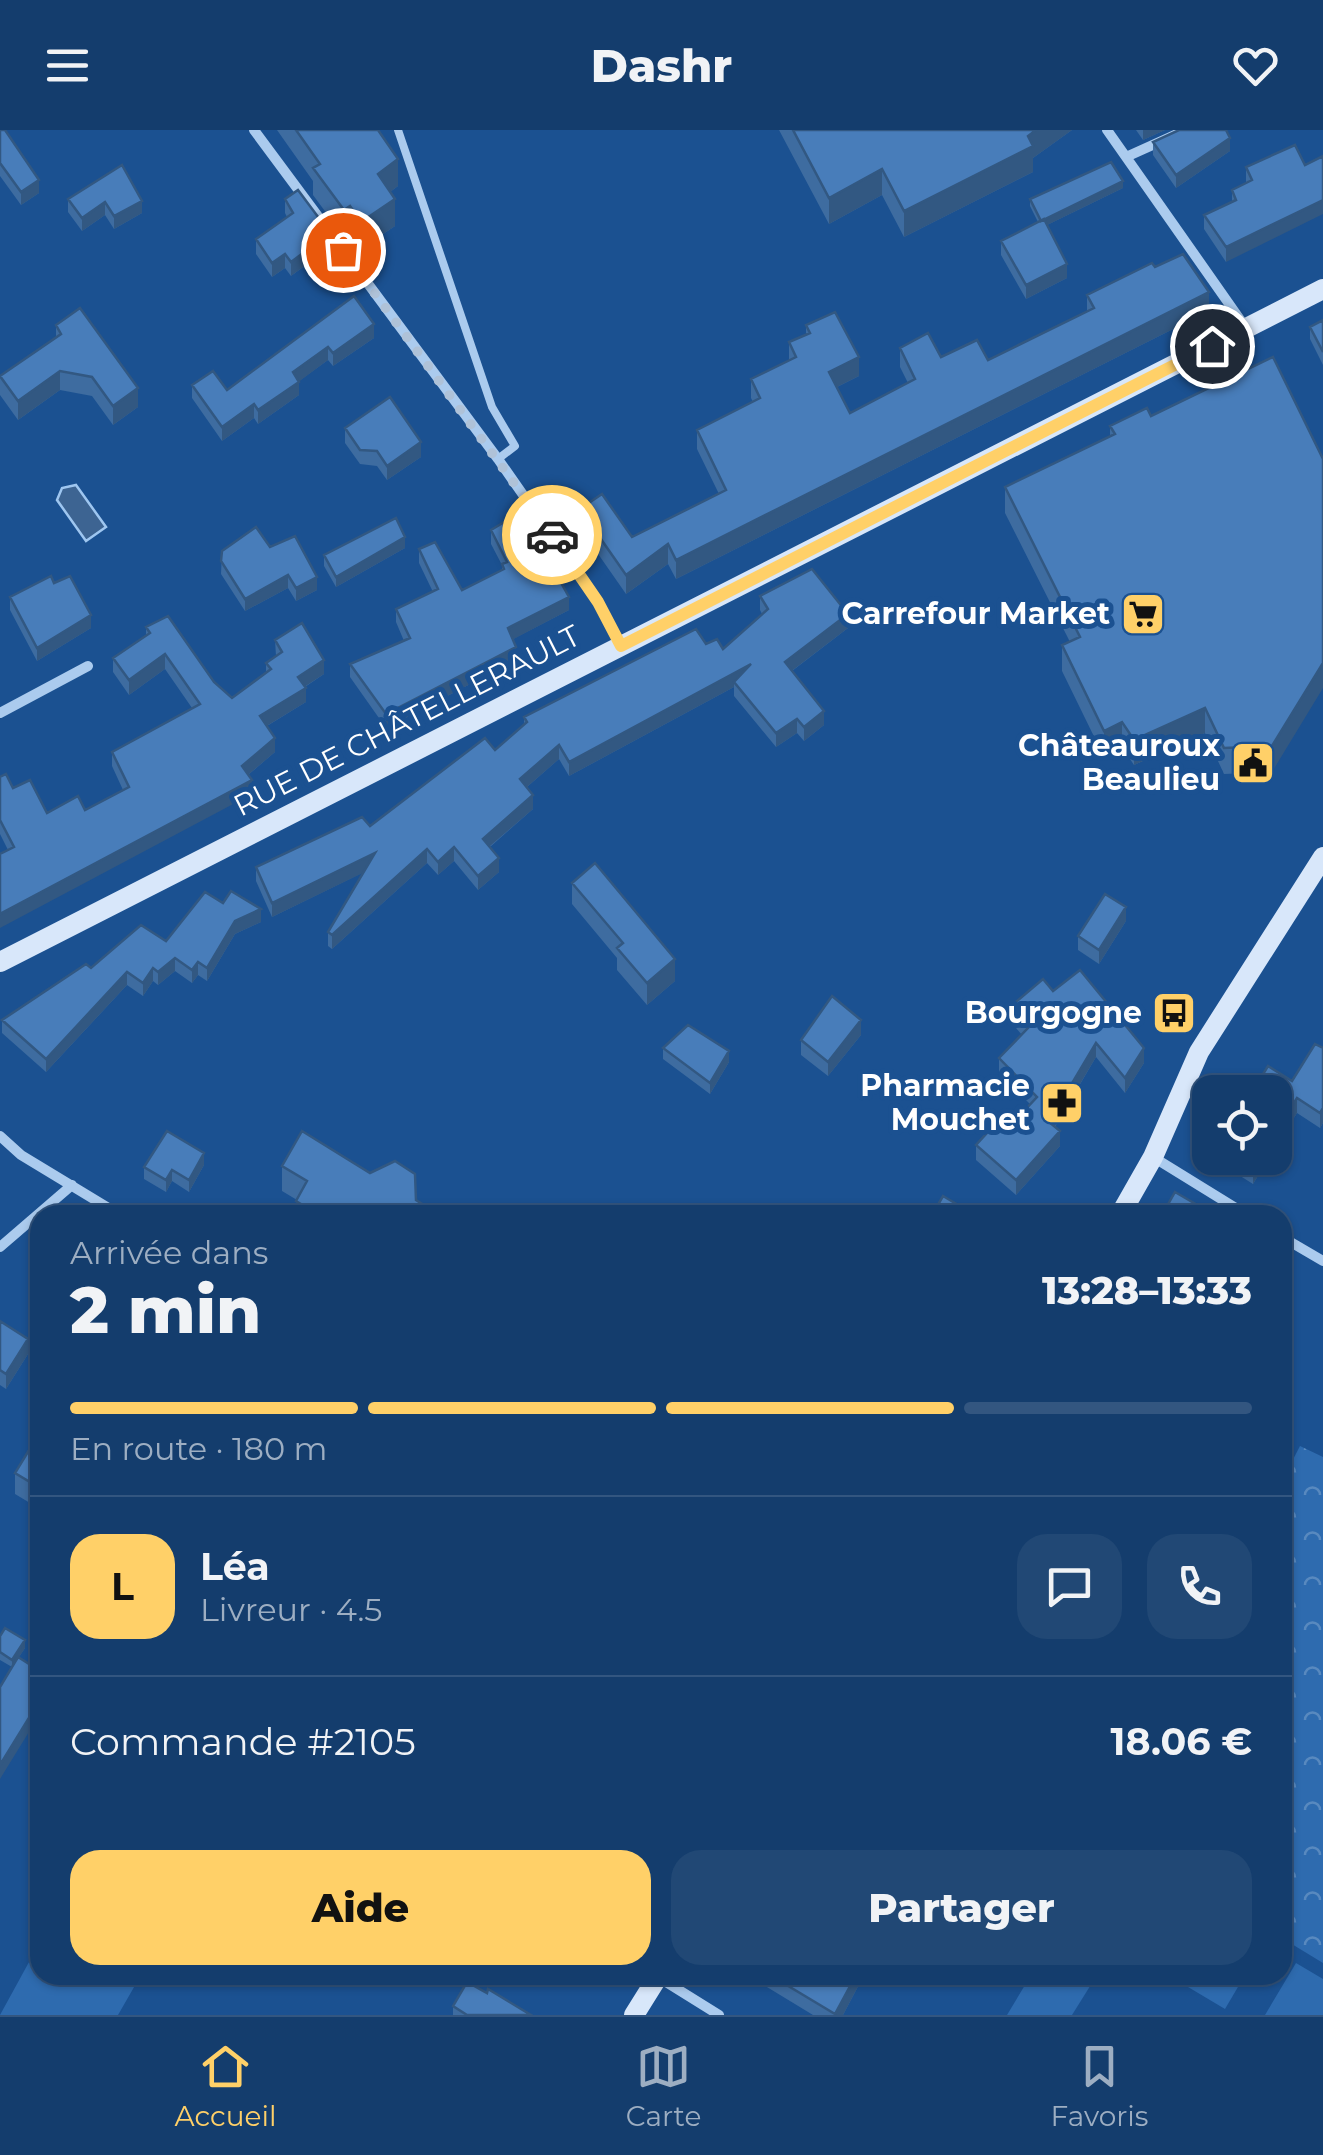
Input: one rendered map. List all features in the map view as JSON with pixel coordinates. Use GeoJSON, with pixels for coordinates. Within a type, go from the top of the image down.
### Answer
{"type":"FeatureCollection","features":[{"type":"Feature","properties":{"kind":"main road","name":"RUE DE CHÂTELLERAULT"},"geometry":{"type":"LineString","coordinates":[[2,956],[1323,289]]}},
{"type":"Feature","properties":{"kind":"main road"},"geometry":{"type":"LineString","coordinates":[[1126,1205],[1153,1158],[1199,1052],[1323,857]]}},
{"type":"Feature","properties":{"kind":"main road"},"geometry":{"type":"LineString","coordinates":[[634,2015],[652,1985]]}},
{"type":"Feature","properties":{"kind":"street"},"geometry":{"type":"LineString","coordinates":[[254,130],[498,459],[598,602],[621,646]]}},
{"type":"Feature","properties":{"kind":"street"},"geometry":{"type":"LineString","coordinates":[[1107,130],[1246,328]]}},
{"type":"Feature","properties":{"kind":"street"},"geometry":{"type":"LineString","coordinates":[[1126,157],[1186,130]]}},
{"type":"Feature","properties":{"kind":"street"},"geometry":{"type":"LineString","coordinates":[[0,713],[88,666]]}},
{"type":"Feature","properties":{"kind":"street"},"geometry":{"type":"LineString","coordinates":[[0,1136],[20,1154],[104,1205]]}},
{"type":"Feature","properties":{"kind":"street"},"geometry":{"type":"LineString","coordinates":[[1153,1158],[1231,1205]]}},
{"type":"Feature","properties":{"kind":"street"},"geometry":{"type":"LineString","coordinates":[[49,1205],[72,1185]]}},
{"type":"Feature","properties":{"kind":"street"},"geometry":{"type":"LineString","coordinates":[[0,1247],[30,1221]]}},
{"type":"Feature","properties":{"kind":"street"},"geometry":{"type":"LineString","coordinates":[[1292,1242],[1323,1262]]}},
{"type":"Feature","properties":{"kind":"street"},"geometry":{"type":"LineString","coordinates":[[672,1985],[719,2015]]}},
{"type":"Feature","properties":{"kind":"lane"},"geometry":{"type":"LineString","coordinates":[[398,130],[492,407],[515,446],[498,459]]}},
{"type":"Feature","properties":{"kind":"green space"},"geometry":{"type":"Polygon","coordinates":[[[1300,1446],[1323,1457],[1323,1963],[1292,1944],[1292,1462],[1300,1446]]]}},
{"type":"Feature","properties":{"kind":"green space"},"geometry":{"type":"Polygon","coordinates":[[[30,1960],[30,1985],[135,1985],[118,2015],[0,2015],[30,1960]]]}},
{"type":"Feature","properties":{"kind":"green space"},"geometry":{"type":"Polygon","coordinates":[[[1296,1963],[1323,1979],[1323,2015],[1265,2015],[1283,1985],[1292,1985],[1296,1963]]]}},
{"type":"Feature","properties":{"kind":"green space"},"geometry":{"type":"Polygon","coordinates":[[[1025,1985],[1091,1985],[1072,2015],[1007,2015],[1025,1985]]]}},
{"type":"Feature","properties":{"kind":"green space"},"geometry":{"type":"Polygon","coordinates":[[[1185,1985],[1239,1985],[1225,2009],[1185,1985]]]}},
{"type":"Feature","properties":{"kind":"shaded area"},"geometry":{"type":"Polygon","coordinates":[[[76,485],[106,527],[86,541],[57,500],[62,488],[76,485]]]}},
{"type":"Feature","properties":{"kind":"building"},"geometry":{"type":"Polygon","coordinates":[[[0,130],[5,130],[39,180],[21,192],[0,163],[0,130]]]}},
{"type":"Feature","properties":{"kind":"building"},"geometry":{"type":"Polygon","coordinates":[[[296,130],[378,130],[398,159],[378,174],[395,199],[361,222],[350,206],[344,210],[313,168],[320,164],[296,130]]]}},
{"type":"Feature","properties":{"kind":"building"},"geometry":{"type":"Polygon","coordinates":[[[793,130],[1036,130],[1028,136],[1033,146],[904,211],[882,169],[829,198],[793,130]]]}},
{"type":"Feature","properties":{"kind":"building"},"geometry":{"type":"Polygon","coordinates":[[[1179,130],[1226,130],[1230,138],[1176,175],[1153,142],[1179,130]]]}},
{"type":"Feature","properties":{"kind":"building"},"geometry":{"type":"Polygon","coordinates":[[[1295,145],[1305,165],[1323,156],[1323,200],[1226,247],[1204,215],[1236,200],[1232,190],[1252,180],[1246,167],[1295,145]]]}},
{"type":"Feature","properties":{"kind":"building"},"geometry":{"type":"Polygon","coordinates":[[[1111,162],[1123,181],[1041,221],[1030,199],[1111,162]]]}},
{"type":"Feature","properties":{"kind":"building"},"geometry":{"type":"Polygon","coordinates":[[[122,165],[142,201],[114,216],[105,202],[82,218],[68,199],[122,165]]]}},
{"type":"Feature","properties":{"kind":"building"},"geometry":{"type":"Polygon","coordinates":[[[298,190],[330,233],[291,262],[285,254],[272,263],[256,239],[293,213],[285,199],[298,190]]]}},
{"type":"Feature","properties":{"kind":"building"},"geometry":{"type":"Polygon","coordinates":[[[1044,219],[1067,264],[1026,285],[1001,241],[1044,219]]]}},
{"type":"Feature","properties":{"kind":"building"},"geometry":{"type":"Polygon","coordinates":[[[1183,254],[1209,292],[676,560],[668,544],[626,575],[580,509],[602,494],[632,537],[726,490],[697,430],[760,398],[751,379],[796,357],[789,342],[810,333],[806,325],[835,312],[859,357],[829,372],[850,413],[915,379],[900,348],[928,333],[941,357],[977,340],[988,360],[1094,308],[1087,295],[1152,263],[1155,267],[1183,254]]]}},
{"type":"Feature","properties":{"kind":"building"},"geometry":{"type":"Polygon","coordinates":[[[354,296],[374,324],[333,353],[328,347],[293,372],[299,382],[258,410],[254,404],[222,427],[192,385],[213,371],[227,390],[354,296]]]}},
{"type":"Feature","properties":{"kind":"building"},"geometry":{"type":"Polygon","coordinates":[[[80,308],[138,388],[113,406],[92,377],[60,371],[18,401],[0,376],[61,334],[56,325],[80,308]]]}},
{"type":"Feature","properties":{"kind":"building"},"geometry":{"type":"Polygon","coordinates":[[[1323,320],[1323,352],[1310,327],[1323,320]]]}},
{"type":"Feature","properties":{"kind":"building"},"geometry":{"type":"Polygon","coordinates":[[[1273,357],[1323,459],[1323,663],[1272,746],[1224,748],[1205,708],[1134,740],[1122,722],[1104,731],[1062,645],[1080,637],[1005,487],[1115,434],[1110,426],[1147,408],[1151,416],[1273,357]]]}},
{"type":"Feature","properties":{"kind":"building"},"geometry":{"type":"Polygon","coordinates":[[[390,397],[421,442],[387,466],[377,451],[360,450],[345,428],[390,397]]]}},
{"type":"Feature","properties":{"kind":"building"},"geometry":{"type":"Polygon","coordinates":[[[521,512],[569,597],[508,628],[516,647],[386,714],[350,664],[410,638],[396,609],[438,589],[419,549],[435,542],[462,590],[504,569],[502,564],[507,562],[491,530],[521,512]]]}},
{"type":"Feature","properties":{"kind":"building"},"geometry":{"type":"Polygon","coordinates":[[[396,518],[405,537],[336,577],[324,555],[396,518]]]}},
{"type":"Feature","properties":{"kind":"building"},"geometry":{"type":"Polygon","coordinates":[[[256,527],[270,547],[295,536],[317,577],[296,588],[288,575],[245,599],[221,561],[222,551],[256,527]]]}},
{"type":"Feature","properties":{"kind":"building"},"geometry":{"type":"Polygon","coordinates":[[[812,569],[848,614],[785,662],[824,711],[804,727],[797,719],[776,733],[734,682],[751,664],[569,762],[559,745],[520,779],[533,795],[483,839],[499,858],[478,876],[454,847],[438,862],[427,849],[332,935],[328,932],[375,853],[272,903],[256,867],[362,817],[370,826],[485,738],[495,750],[527,722],[524,717],[696,629],[706,644],[717,639],[723,649],[768,609],[760,596],[812,569]]]}},
{"type":"Feature","properties":{"kind":"building"},"geometry":{"type":"Polygon","coordinates":[[[51,576],[54,583],[70,576],[91,615],[37,648],[10,597],[51,576]]]}},
{"type":"Feature","properties":{"kind":"building"},"geometry":{"type":"Polygon","coordinates":[[[168,616],[214,682],[232,698],[271,669],[266,663],[282,652],[275,640],[302,623],[324,660],[298,677],[306,688],[260,716],[275,738],[242,766],[252,780],[0,914],[0,854],[14,847],[0,820],[0,777],[6,774],[13,788],[30,780],[47,813],[78,796],[85,810],[129,787],[112,752],[200,704],[165,654],[129,680],[113,658],[150,633],[146,627],[168,616]]]}},
{"type":"Feature","properties":{"kind":"building"},"geometry":{"type":"Polygon","coordinates":[[[595,863],[675,959],[647,983],[617,948],[623,943],[572,883],[595,863]]]}},
{"type":"Feature","properties":{"kind":"building"},"geometry":{"type":"Polygon","coordinates":[[[231,891],[261,909],[235,921],[207,968],[198,962],[192,970],[175,958],[158,972],[153,968],[143,983],[127,972],[46,1059],[2,1020],[86,964],[91,968],[141,925],[166,941],[205,892],[223,903],[231,891]]]}},
{"type":"Feature","properties":{"kind":"building"},"geometry":{"type":"Polygon","coordinates":[[[1105,894],[1126,907],[1099,950],[1078,936],[1105,894]]]}},
{"type":"Feature","properties":{"kind":"building"},"geometry":{"type":"Polygon","coordinates":[[[1080,970],[1144,1048],[1125,1078],[1096,1043],[1049,1122],[1060,1131],[1016,1180],[976,1145],[1000,1119],[1009,1127],[1037,1097],[999,1058],[1028,1028],[1010,1007],[1043,979],[1053,991],[1080,970]]]}},
{"type":"Feature","properties":{"kind":"building"},"geometry":{"type":"Polygon","coordinates":[[[832,996],[861,1020],[828,1062],[801,1040],[832,996]]]}},
{"type":"Feature","properties":{"kind":"building"},"geometry":{"type":"Polygon","coordinates":[[[688,1025],[729,1051],[710,1083],[663,1048],[688,1025]]]}},
{"type":"Feature","properties":{"kind":"building"},"geometry":{"type":"Polygon","coordinates":[[[1315,1044],[1323,1048],[1320,1113],[1297,1098],[1292,1106],[1292,1081],[1315,1044]]]}},
{"type":"Feature","properties":{"kind":"building"},"geometry":{"type":"Polygon","coordinates":[[[1268,1066],[1282,1075],[1262,1075],[1268,1066]]]}},
{"type":"Feature","properties":{"kind":"building"},"geometry":{"type":"Polygon","coordinates":[[[167,1131],[204,1153],[189,1180],[172,1170],[166,1180],[144,1167],[167,1131]]]}},
{"type":"Feature","properties":{"kind":"building"},"geometry":{"type":"Polygon","coordinates":[[[302,1131],[370,1173],[395,1161],[415,1174],[416,1200],[424,1205],[303,1205],[296,1201],[307,1181],[282,1166],[302,1131]]]}},
{"type":"Feature","properties":{"kind":"building"},"geometry":{"type":"Polygon","coordinates":[[[1175,1192],[1197,1205],[1168,1205],[1175,1192]]]}},
{"type":"Feature","properties":{"kind":"building"},"geometry":{"type":"Polygon","coordinates":[[[943,1196],[958,1205],[938,1205],[943,1196]]]}},
{"type":"Feature","properties":{"kind":"building"},"geometry":{"type":"Polygon","coordinates":[[[0,1321],[28,1339],[6,1374],[0,1370],[0,1321]]]}},
{"type":"Feature","properties":{"kind":"building"},"geometry":{"type":"Polygon","coordinates":[[[30,1448],[30,1482],[15,1473],[30,1448]]]}},
{"type":"Feature","properties":{"kind":"building"},"geometry":{"type":"Polygon","coordinates":[[[5,1628],[25,1640],[12,1660],[0,1652],[0,1636],[5,1628]]]}},
{"type":"Feature","properties":{"kind":"building"},"geometry":{"type":"Polygon","coordinates":[[[18,1657],[30,1665],[30,1716],[0,1765],[0,1687],[18,1657]]]}},
{"type":"Feature","properties":{"kind":"building"},"geometry":{"type":"Polygon","coordinates":[[[465,1985],[472,1985],[487,1993],[488,1989],[531,2015],[467,2015],[453,2006],[465,1985]]]}},
{"type":"Feature","properties":{"kind":"building"},"geometry":{"type":"Polygon","coordinates":[[[787,1985],[851,1985],[835,2014],[787,1985]]]}},
{"type":"Feature","properties":{"kind":"way so far"},"geometry":{"type":"LineString","coordinates":[[343,250],[552,535]]}},
{"type":"Feature","properties":{"kind":"place","name":"Carrefour Market"},"geometry":{"type":"Point","coordinates":[1143,614]}},
{"type":"Feature","properties":{"kind":"place","name":"Châteauroux Beaulieu"},"geometry":{"type":"Point","coordinates":[1253,763]}},
{"type":"Feature","properties":{"kind":"place","name":"Bourgogne"},"geometry":{"type":"Point","coordinates":[1174,1013]}},
{"type":"Feature","properties":{"kind":"place","name":"Pharmacie Mouchet"},"geometry":{"type":"Point","coordinates":[1062,1103]}},
{"type":"Feature","properties":{"kind":"route"},"geometry":{"type":"LineString","coordinates":[[552,535],[598,602],[621,646],[1212,346]]}}]}
